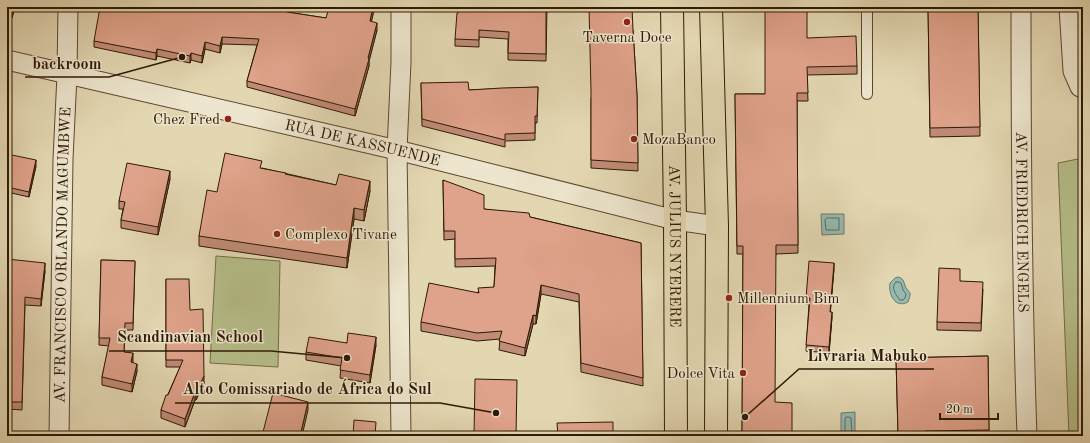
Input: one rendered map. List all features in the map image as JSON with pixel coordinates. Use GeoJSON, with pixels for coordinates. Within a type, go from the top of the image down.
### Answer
{"type":"FeatureCollection","features":[{"type":"Feature","properties":{"kind":"main road","name":"AV. JULIUS NYERERE"},"geometry":{"type":"LineString","coordinates":[[672,7],[676,436]]}},
{"type":"Feature","properties":{"kind":"main road"},"geometry":{"type":"LineString","coordinates":[[711,7],[718,226],[716,436]]}},
{"type":"Feature","properties":{"kind":"street","name":"AV. FRANCISCO ORLANDO MAGUMBWE"},"geometry":{"type":"LineString","coordinates":[[59,436],[63,159],[67,75],[68,7]]}},
{"type":"Feature","properties":{"kind":"street"},"geometry":{"type":"LineString","coordinates":[[401,7],[401,62],[397,150],[401,436]]}},
{"type":"Feature","properties":{"kind":"street","name":"AV. FRIEDRICH ENGELS"},"geometry":{"type":"LineString","coordinates":[[1021,7],[1021,166],[1027,436]]}},
{"type":"Feature","properties":{"kind":"street"},"geometry":{"type":"LineString","coordinates":[[1069,7],[1073,71],[1080,86],[1083,88]]}},
{"type":"Feature","properties":{"kind":"street","name":"RUA DE KASSUENDE"},"geometry":{"type":"LineString","coordinates":[[7,60],[397,150],[675,220],[718,226]]}},
{"type":"Feature","properties":{"kind":"lane"},"geometry":{"type":"LineString","coordinates":[[867,7],[867,94]]}},
{"type":"Feature","properties":{"kind":"green space"},"geometry":{"type":"Polygon","coordinates":[[[1083,158],[1083,436],[1069,436],[1058,163],[1083,158]]]}},
{"type":"Feature","properties":{"kind":"green space"},"geometry":{"type":"Polygon","coordinates":[[[216,256],[280,261],[278,367],[210,363],[216,256]]]}},
{"type":"Feature","properties":{"kind":"water"},"geometry":{"type":"Polygon","coordinates":[[[821,214],[844,214],[844,234],[822,235],[821,214]]]}},
{"type":"Feature","properties":{"kind":"water"},"geometry":{"type":"Polygon","coordinates":[[[898,277],[903,280],[910,293],[908,302],[903,304],[896,302],[891,296],[890,292],[890,283],[898,277]]]}},
{"type":"Feature","properties":{"kind":"water"},"geometry":{"type":"Polygon","coordinates":[[[855,412],[855,436],[841,436],[841,413],[855,412]]]}},
{"type":"Feature","properties":{"kind":"building"},"geometry":{"type":"Polygon","coordinates":[[[7,7],[13,7],[12,12],[7,11],[7,7]]]}},
{"type":"Feature","properties":{"kind":"building"},"geometry":{"type":"Polygon","coordinates":[[[100,7],[287,7],[287,12],[326,18],[329,7],[373,7],[370,21],[377,23],[355,109],[247,81],[259,39],[222,37],[220,46],[205,42],[202,56],[191,53],[190,56],[157,49],[156,53],[94,41],[100,7]]]}},
{"type":"Feature","properties":{"kind":"building"},"geometry":{"type":"Polygon","coordinates":[[[458,7],[546,7],[546,54],[508,53],[509,32],[479,30],[479,40],[455,39],[458,7]]]}},
{"type":"Feature","properties":{"kind":"building"},"geometry":{"type":"Polygon","coordinates":[[[589,7],[632,7],[637,95],[638,163],[591,160],[589,7]]]}},
{"type":"Feature","properties":{"kind":"building"},"geometry":{"type":"Polygon","coordinates":[[[765,7],[807,7],[807,38],[856,36],[857,66],[807,67],[808,93],[797,93],[798,245],[776,245],[775,402],[792,403],[792,436],[742,436],[743,246],[737,246],[735,94],[765,94],[765,7]]]}},
{"type":"Feature","properties":{"kind":"building"},"geometry":{"type":"Polygon","coordinates":[[[928,7],[978,7],[980,127],[930,128],[928,7]]]}},
{"type":"Feature","properties":{"kind":"building"},"geometry":{"type":"Polygon","coordinates":[[[468,82],[469,90],[538,87],[535,133],[505,134],[505,140],[422,119],[421,83],[468,82]]]}},
{"type":"Feature","properties":{"kind":"building"},"geometry":{"type":"Polygon","coordinates":[[[225,153],[262,161],[260,168],[336,185],[339,174],[370,181],[364,210],[354,208],[347,258],[199,236],[207,190],[217,192],[225,153]]]}},
{"type":"Feature","properties":{"kind":"building"},"geometry":{"type":"Polygon","coordinates":[[[7,154],[36,160],[29,192],[7,187],[7,154]]]}},
{"type":"Feature","properties":{"kind":"building"},"geometry":{"type":"Polygon","coordinates":[[[127,163],[170,171],[158,227],[121,220],[125,202],[119,201],[127,163]]]}},
{"type":"Feature","properties":{"kind":"building"},"geometry":{"type":"Polygon","coordinates":[[[443,180],[484,195],[484,209],[529,213],[530,217],[641,243],[643,378],[581,363],[579,294],[541,285],[536,316],[533,315],[525,348],[499,341],[502,331],[477,333],[421,322],[429,283],[479,293],[478,288],[494,287],[496,258],[455,259],[455,231],[444,231],[443,180]]]}},
{"type":"Feature","properties":{"kind":"building"},"geometry":{"type":"Polygon","coordinates":[[[7,259],[45,263],[41,299],[25,297],[22,402],[7,402],[7,259]]]}},
{"type":"Feature","properties":{"kind":"building"},"geometry":{"type":"Polygon","coordinates":[[[101,260],[135,261],[133,323],[125,323],[124,352],[133,353],[131,362],[137,364],[132,384],[102,377],[110,338],[99,338],[101,260]]]}},
{"type":"Feature","properties":{"kind":"building"},"geometry":{"type":"Polygon","coordinates":[[[809,261],[834,263],[829,347],[806,345],[810,298],[806,298],[809,261]]]}},
{"type":"Feature","properties":{"kind":"building"},"geometry":{"type":"Polygon","coordinates":[[[939,268],[960,269],[960,281],[983,282],[981,323],[937,322],[939,268]]]}},
{"type":"Feature","properties":{"kind":"building"},"geometry":{"type":"Polygon","coordinates":[[[166,279],[189,279],[190,310],[203,309],[204,376],[196,393],[195,392],[185,419],[161,410],[166,395],[168,395],[183,360],[166,360],[166,279]]]}},
{"type":"Feature","properties":{"kind":"building"},"geometry":{"type":"Polygon","coordinates":[[[348,333],[376,337],[370,375],[340,370],[342,358],[306,352],[309,337],[347,343],[348,333]]]}},
{"type":"Feature","properties":{"kind":"building"},"geometry":{"type":"Polygon","coordinates":[[[988,356],[989,430],[925,431],[925,436],[900,436],[900,432],[898,432],[896,358],[988,356]]]}},
{"type":"Feature","properties":{"kind":"building"},"geometry":{"type":"Polygon","coordinates":[[[475,379],[517,380],[516,436],[474,436],[475,379]]]}},
{"type":"Feature","properties":{"kind":"building"},"geometry":{"type":"Polygon","coordinates":[[[273,393],[308,402],[300,436],[257,436],[258,431],[263,432],[273,393]]]}},
{"type":"Feature","properties":{"kind":"building"},"geometry":{"type":"Polygon","coordinates":[[[354,420],[376,422],[375,436],[353,436],[354,420]]]}},
{"type":"Feature","properties":{"kind":"building"},"geometry":{"type":"Polygon","coordinates":[[[613,422],[613,436],[558,436],[557,423],[613,422]]]}},
{"type":"Feature","properties":{"kind":"place","name":"Taverna Doce"},"geometry":{"type":"Point","coordinates":[627,22]}},
{"type":"Feature","properties":{"kind":"place","name":"backroom"},"geometry":{"type":"Point","coordinates":[182,57]}},
{"type":"Feature","properties":{"kind":"place","name":"Chez Fred"},"geometry":{"type":"Point","coordinates":[228,119]}},
{"type":"Feature","properties":{"kind":"place","name":"MozaBanco"},"geometry":{"type":"Point","coordinates":[634,139]}},
{"type":"Feature","properties":{"kind":"place","name":"Complexo Tivane"},"geometry":{"type":"Point","coordinates":[277,234]}},
{"type":"Feature","properties":{"kind":"place","name":"Millennium Bim"},"geometry":{"type":"Point","coordinates":[729,298]}},
{"type":"Feature","properties":{"kind":"place","name":"Scandinavian School"},"geometry":{"type":"Point","coordinates":[347,358]}},
{"type":"Feature","properties":{"kind":"place","name":"Dolce Vita"},"geometry":{"type":"Point","coordinates":[743,373]}},
{"type":"Feature","properties":{"kind":"place","name":"Alto Comissariado de África do Sul"},"geometry":{"type":"Point","coordinates":[496,413]}},
{"type":"Feature","properties":{"kind":"place","name":"Livraria Mabuko"},"geometry":{"type":"Point","coordinates":[745,417]}}]}
